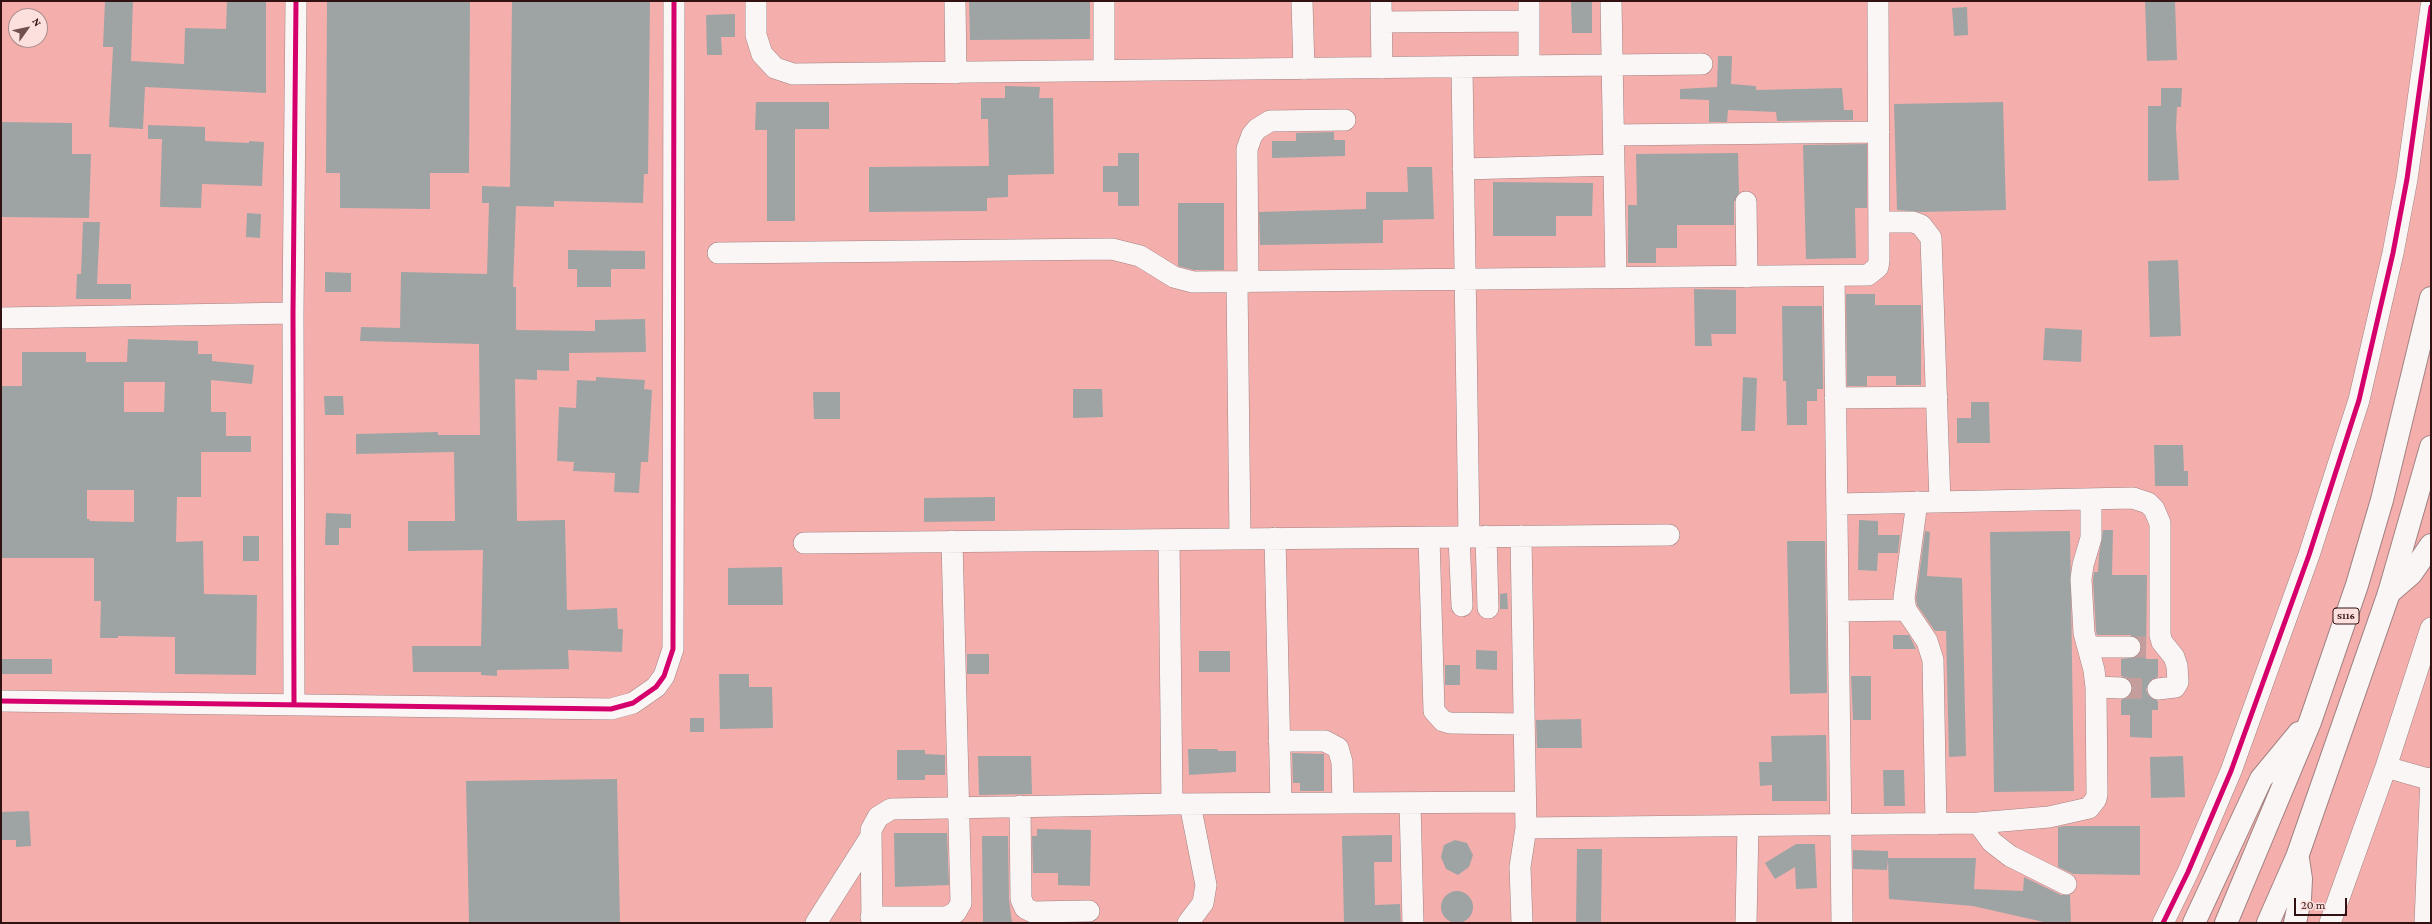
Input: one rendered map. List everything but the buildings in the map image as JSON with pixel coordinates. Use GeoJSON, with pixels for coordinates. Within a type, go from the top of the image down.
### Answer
{"type":"FeatureCollection","features":[{"type":"Feature","properties":{"kind":"main road","name":"S116"},"geometry":{"type":"LineString","coordinates":[[2226,923],[2310,722],[2357,585],[2382,500],[2431,298]]}},
{"type":"Feature","properties":{"kind":"main road"},"geometry":{"type":"LineString","coordinates":[[2268,923],[2297,857],[2389,593],[2431,447]]}},
{"type":"Feature","properties":{"kind":"main road"},"geometry":{"type":"LineString","coordinates":[[2389,593],[2411,574],[2431,545]]}},
{"type":"Feature","properties":{"kind":"main road"},"geometry":{"type":"LineString","coordinates":[[2194,923],[2261,779],[2284,748],[2310,722]]}},
{"type":"Feature","properties":{"kind":"main road"},"geometry":{"type":"LineString","coordinates":[[2295,923],[2300,899],[2301,879],[2297,857]]}},
{"type":"Feature","properties":{"kind":"street"},"geometry":{"type":"LineString","coordinates":[[294,705],[293,313],[296,1]]}},
{"type":"Feature","properties":{"kind":"street"},"geometry":{"type":"LineString","coordinates":[[1,701],[611,709],[633,703],[645,697],[664,676],[673,650],[674,1]]}},
{"type":"Feature","properties":{"kind":"street"},"geometry":{"type":"LineString","coordinates":[[756,1],[758,45],[767,62],[784,72],[793,74],[1702,64]]}},
{"type":"Feature","properties":{"kind":"street"},"geometry":{"type":"LineString","coordinates":[[956,1],[956,73]]}},
{"type":"Feature","properties":{"kind":"street"},"geometry":{"type":"LineString","coordinates":[[1104,1],[1104,71]]}},
{"type":"Feature","properties":{"kind":"street"},"geometry":{"type":"LineString","coordinates":[[1302,1],[1304,69]]}},
{"type":"Feature","properties":{"kind":"street"},"geometry":{"type":"LineString","coordinates":[[1381,1],[1382,68]]}},
{"type":"Feature","properties":{"kind":"street"},"geometry":{"type":"LineString","coordinates":[[1612,1],[1616,278]]}},
{"type":"Feature","properties":{"kind":"street"},"geometry":{"type":"LineString","coordinates":[[718,253],[1112,249],[1140,256],[1174,276],[1187,281],[1242,282],[1868,275],[1874,272],[1879,260],[1878,1]]}},
{"type":"Feature","properties":{"kind":"street"},"geometry":{"type":"LineString","coordinates":[[2163,923],[2188,872],[2232,771],[2309,555],[2359,400],[2390,268],[2407,179],[2431,7]]}},
{"type":"Feature","properties":{"kind":"street"},"geometry":{"type":"LineString","coordinates":[[1381,22],[1529,11],[1529,66]]}},
{"type":"Feature","properties":{"kind":"street"},"geometry":{"type":"LineString","coordinates":[[1462,67],[1471,537],[1460,572],[1462,606]]}},
{"type":"Feature","properties":{"kind":"street"},"geometry":{"type":"LineString","coordinates":[[1240,539],[1242,282],[1247,149],[1252,134],[1257,128],[1270,122],[1345,120]]}},
{"type":"Feature","properties":{"kind":"street"},"geometry":{"type":"LineString","coordinates":[[1614,135],[1879,132]]}},
{"type":"Feature","properties":{"kind":"street"},"geometry":{"type":"LineString","coordinates":[[1463,169],[1614,165]]}},
{"type":"Feature","properties":{"kind":"street"},"geometry":{"type":"LineString","coordinates":[[1746,202],[1747,277]]}},
{"type":"Feature","properties":{"kind":"street"},"geometry":{"type":"LineString","coordinates":[[1879,222],[1913,222],[1921,225],[1931,238],[1940,502]]}},
{"type":"Feature","properties":{"kind":"street"},"geometry":{"type":"LineString","coordinates":[[1834,276],[1842,923]]}},
{"type":"Feature","properties":{"kind":"street"},"geometry":{"type":"LineString","coordinates":[[1,318],[293,313]]}},
{"type":"Feature","properties":{"kind":"street"},"geometry":{"type":"LineString","coordinates":[[1835,398],[1937,398]]}},
{"type":"Feature","properties":{"kind":"street"},"geometry":{"type":"LineString","coordinates":[[1526,828],[1978,823],[2048,817],[2083,810],[2093,804],[2097,794],[2096,687],[2094,670],[2083,622],[2081,572],[2091,538],[2091,499]]}},
{"type":"Feature","properties":{"kind":"street"},"geometry":{"type":"LineString","coordinates":[[1837,504],[2141,499],[2154,509],[2158,515],[2160,523],[2160,635],[2147,647]]}},
{"type":"Feature","properties":{"kind":"street"},"geometry":{"type":"LineString","coordinates":[[1917,502],[1904,598],[1906,610],[1927,641],[1933,660],[1936,824]]}},
{"type":"Feature","properties":{"kind":"street"},"geometry":{"type":"LineString","coordinates":[[804,543],[1669,535]]}},
{"type":"Feature","properties":{"kind":"street"},"geometry":{"type":"LineString","coordinates":[[1521,536],[1524,802],[1526,828],[1520,867],[1522,923]]}},
{"type":"Feature","properties":{"kind":"street"},"geometry":{"type":"LineString","coordinates":[[1429,537],[1434,711],[1443,721],[1450,723],[1523,724]]}},
{"type":"Feature","properties":{"kind":"street"},"geometry":{"type":"LineString","coordinates":[[1471,537],[1487,571],[1488,608]]}},
{"type":"Feature","properties":{"kind":"street"},"geometry":{"type":"LineString","coordinates":[[1275,538],[1281,803]]}},
{"type":"Feature","properties":{"kind":"street"},"geometry":{"type":"LineString","coordinates":[[1169,540],[1181,804],[1206,885],[1203,903],[1188,923]]}},
{"type":"Feature","properties":{"kind":"street"},"geometry":{"type":"LineString","coordinates":[[952,541],[958,808],[961,903],[956,912],[947,917],[872,920],[870,838],[874,823],[884,812],[891,809],[958,808],[1020,806],[1181,804],[1524,802]]}},
{"type":"Feature","properties":{"kind":"street"},"geometry":{"type":"LineString","coordinates":[[1460,572],[1487,571]]}},
{"type":"Feature","properties":{"kind":"street"},"geometry":{"type":"LineString","coordinates":[[1838,611],[1906,610]]}},
{"type":"Feature","properties":{"kind":"street"},"geometry":{"type":"LineString","coordinates":[[2330,923],[2386,767],[2431,628]]}},
{"type":"Feature","properties":{"kind":"street"},"geometry":{"type":"LineString","coordinates":[[2088,647],[2147,647],[2176,661],[2178,682],[2173,689],[2158,689]]}},
{"type":"Feature","properties":{"kind":"street"},"geometry":{"type":"LineString","coordinates":[[2096,687],[2121,688]]}},
{"type":"Feature","properties":{"kind":"street"},"geometry":{"type":"LineString","coordinates":[[1279,741],[1325,741],[1338,748],[1342,762],[1343,803]]}},
{"type":"Feature","properties":{"kind":"street"},"geometry":{"type":"LineString","coordinates":[[2386,767],[2430,790],[2428,891],[2425,923]]}},
{"type":"Feature","properties":{"kind":"street"},"geometry":{"type":"LineString","coordinates":[[1410,803],[1413,923]]}},
{"type":"Feature","properties":{"kind":"street"},"geometry":{"type":"LineString","coordinates":[[1020,806],[1021,899],[1025,908],[1033,912],[1089,912]]}},
{"type":"Feature","properties":{"kind":"street"},"geometry":{"type":"LineString","coordinates":[[1978,823],[1992,842],[2010,856],[2066,884]]}},
{"type":"Feature","properties":{"kind":"street"},"geometry":{"type":"LineString","coordinates":[[1746,923],[1748,826]]}},
{"type":"Feature","properties":{"kind":"street"},"geometry":{"type":"LineString","coordinates":[[816,923],[870,838]]}},
{"type":"Feature","properties":{"kind":"shaded area"},"geometry":{"type":"Polygon","coordinates":[[[1,1],[2431,1],[2431,923],[1,923],[1,1]]]}},
{"type":"Feature","properties":{"kind":"tunnel"},"geometry":{"type":"LineString","coordinates":[[2130,647],[2146,647]]}},
{"type":"Feature","properties":{"kind":"tunnel"},"geometry":{"type":"LineString","coordinates":[[2121,688],[2158,689]]}},
{"type":"Feature","properties":{"kind":"cycle path"},"geometry":{"type":"LineString","coordinates":[[294,705],[293,313],[296,1]]}},
{"type":"Feature","properties":{"kind":"cycle path"},"geometry":{"type":"LineString","coordinates":[[1,701],[611,709],[633,703],[656,687],[664,676],[673,649],[674,1]]}},
{"type":"Feature","properties":{"kind":"cycle path"},"geometry":{"type":"LineString","coordinates":[[2163,923],[2188,872],[2231,771],[2309,555],[2359,400],[2393,253],[2407,179],[2431,7]]}}]}
